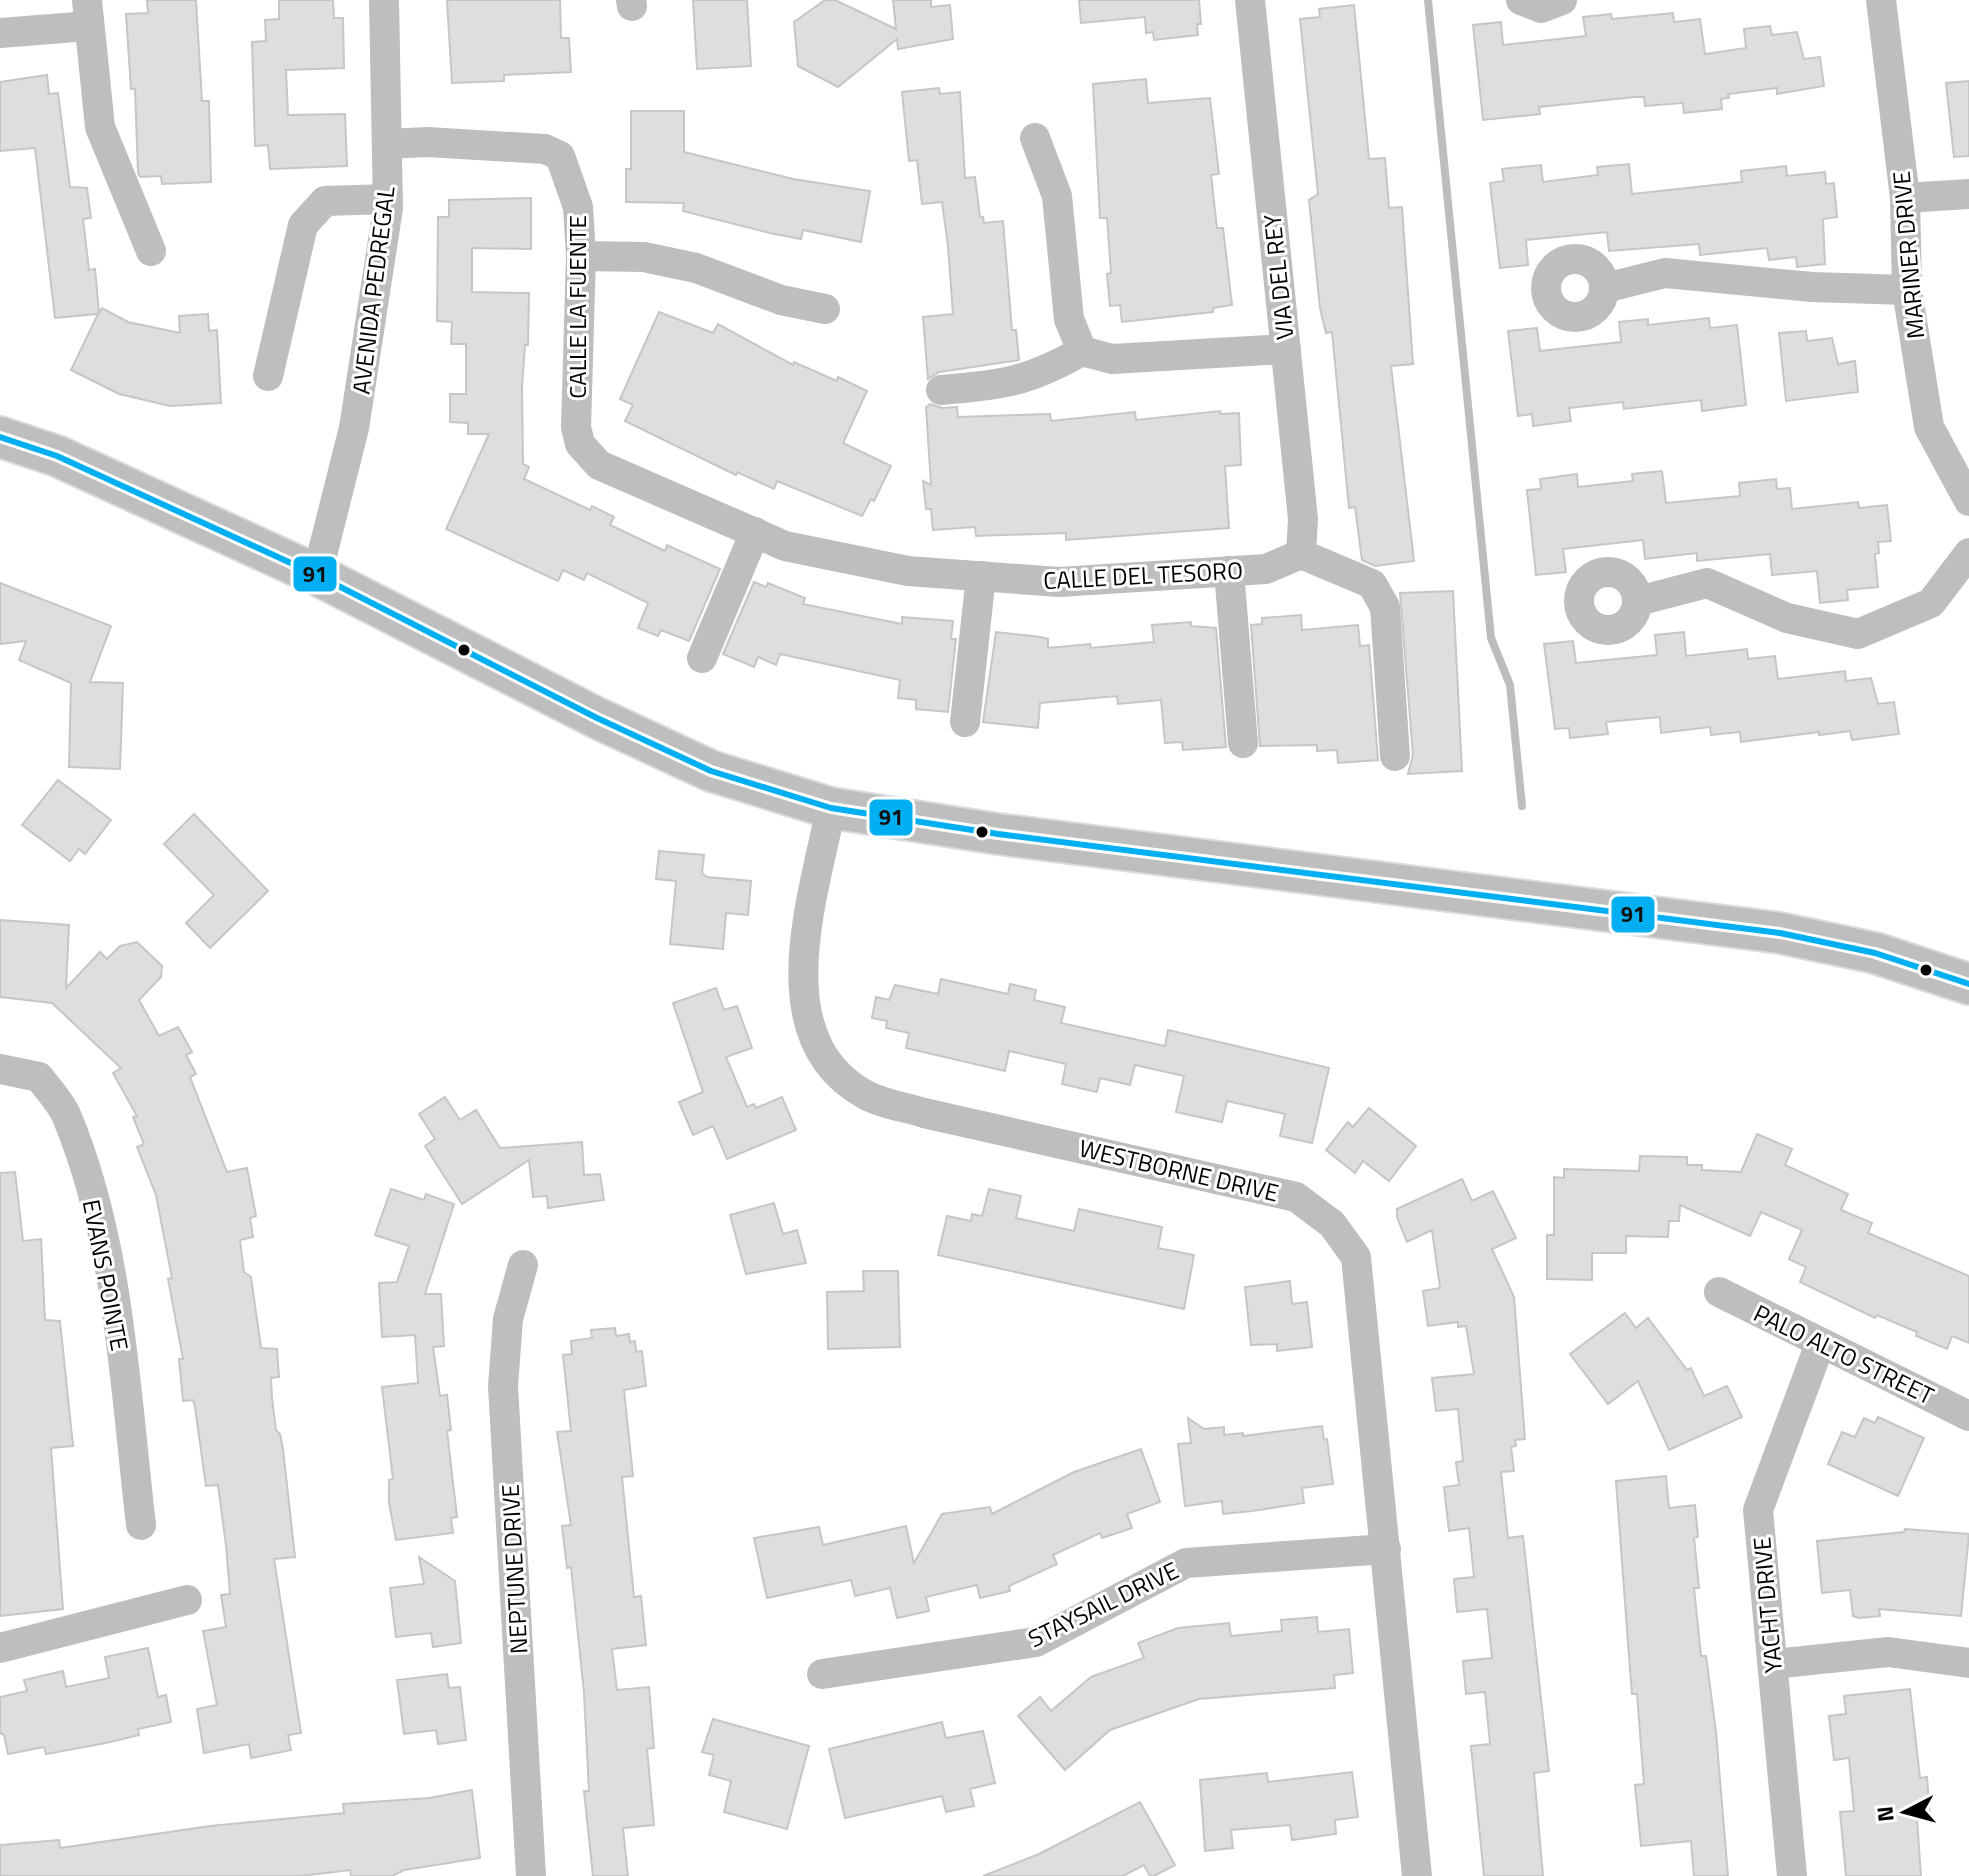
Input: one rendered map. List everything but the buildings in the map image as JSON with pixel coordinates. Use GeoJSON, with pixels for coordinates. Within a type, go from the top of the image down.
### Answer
{"type":"FeatureCollection","features":[{"type":"Feature","properties":{"kind":"main road"},"geometry":{"type":"LineString","coordinates":[[0,437],[57,456],[317,575],[597,718],[711,771],[831,808],[998,834],[1780,933],[1875,953],[1969,984]]}},
{"type":"Feature","properties":{"kind":"street","name":"AVENIDA PEDREGAL"},"geometry":{"type":"LineString","coordinates":[[317,575],[354,428],[388,199],[384,0]]}},
{"type":"Feature","properties":{"kind":"street","name":"VIA DEL REY"},"geometry":{"type":"LineString","coordinates":[[1250,0],[1303,519],[1301,554]]}},
{"type":"Feature","properties":{"kind":"street"},"geometry":{"type":"LineString","coordinates":[[1521,0],[1541,8],[1562,0]]}},
{"type":"Feature","properties":{"kind":"street","name":"MARINER DRIVE"},"geometry":{"type":"LineString","coordinates":[[1881,0],[1905,198],[1907,290],[1929,427],[1969,501]]}},
{"type":"Feature","properties":{"kind":"street"},"geometry":{"type":"LineString","coordinates":[[0,33],[87,13],[100,127],[151,251]]}},
{"type":"Feature","properties":{"kind":"street"},"geometry":{"type":"LineString","coordinates":[[1035,138],[1057,196],[1069,319],[1082,351]]}},
{"type":"Feature","properties":{"kind":"street","name":"CALLE LA FUENTE"},"geometry":{"type":"LineString","coordinates":[[387,144],[427,142],[545,149],[560,156],[578,207],[581,256],[576,427],[580,444]]}},
{"type":"Feature","properties":{"kind":"street"},"geometry":{"type":"LineString","coordinates":[[1905,198],[1969,194]]}},
{"type":"Feature","properties":{"kind":"street"},"geometry":{"type":"LineString","coordinates":[[268,376],[303,225],[325,201],[388,199]]}},
{"type":"Feature","properties":{"kind":"street"},"geometry":{"type":"LineString","coordinates":[[581,256],[644,257],[696,268],[781,300],[825,309]]}},
{"type":"Feature","properties":{"kind":"street"},"geometry":{"type":"LineString","coordinates":[[1605,288],[1665,273],[1812,287],[1907,290]]}},
{"type":"Feature","properties":{"kind":"street"},"geometry":{"type":"LineString","coordinates":[[941,390],[1009,385],[1045,373],[1082,351],[1112,359],[1286,349]]}},
{"type":"Feature","properties":{"kind":"street","name":"CALLE DEL TESORO"},"geometry":{"type":"LineString","coordinates":[[580,444],[599,465],[785,546],[908,571],[1059,582],[1266,569],[1301,554]]}},
{"type":"Feature","properties":{"kind":"street"},"geometry":{"type":"LineString","coordinates":[[702,658],[755,532]]}},
{"type":"Feature","properties":{"kind":"street"},"geometry":{"type":"LineString","coordinates":[[1638,601],[1707,583],[1787,618],[1858,634],[1931,603],[1969,553]]}},
{"type":"Feature","properties":{"kind":"street"},"geometry":{"type":"LineString","coordinates":[[1301,554],[1372,584],[1385,607],[1395,756]]}},
{"type":"Feature","properties":{"kind":"street"},"geometry":{"type":"LineString","coordinates":[[1229,571],[1243,743]]}},
{"type":"Feature","properties":{"kind":"street"},"geometry":{"type":"LineString","coordinates":[[965,722],[981,576]]}},
{"type":"Feature","properties":{"kind":"street","name":"WESTBORNE DRIVE"},"geometry":{"type":"LineString","coordinates":[[831,808],[801,959],[808,1026],[831,1067],[866,1095],[924,1113],[1296,1197],[1332,1224],[1356,1257],[1417,1876]]}},
{"type":"Feature","properties":{"kind":"street","name":"EVANS POINTE"},"geometry":{"type":"LineString","coordinates":[[0,1069],[39,1077],[66,1114],[99,1217],[114,1290],[141,1525]]}},
{"type":"Feature","properties":{"kind":"street","name":"NEPTUNE DRIVE"},"geometry":{"type":"LineString","coordinates":[[523,1265],[508,1319],[503,1386],[531,1876]]}},
{"type":"Feature","properties":{"kind":"street","name":"PALO ALTO STREET"},"geometry":{"type":"LineString","coordinates":[[1719,1292],[1969,1416]]}},
{"type":"Feature","properties":{"kind":"street","name":"YACHT DRIVE"},"geometry":{"type":"LineString","coordinates":[[1792,1876],[1758,1510],[1820,1344]]}},
{"type":"Feature","properties":{"kind":"street","name":"STAYSAIL DRIVE"},"geometry":{"type":"LineString","coordinates":[[822,1674],[1036,1642],[1186,1563],[1386,1549]]}},
{"type":"Feature","properties":{"kind":"street"},"geometry":{"type":"LineString","coordinates":[[0,1648],[187,1600]]}},
{"type":"Feature","properties":{"kind":"street"},"geometry":{"type":"LineString","coordinates":[[1773,1664],[1888,1652],[1969,1663]]}},
{"type":"Feature","properties":{"kind":"waterway"},"geometry":{"type":"LineString","coordinates":[[1428,0],[1491,638],[1510,685],[1522,806]]}},
{"type":"Feature","properties":{"kind":"transit line","name":"91"},"geometry":{"type":"LineString","coordinates":[[0,437],[57,456],[317,575],[597,718],[711,771],[831,808],[998,834],[1780,933],[1875,953],[1969,984]]}}]}
